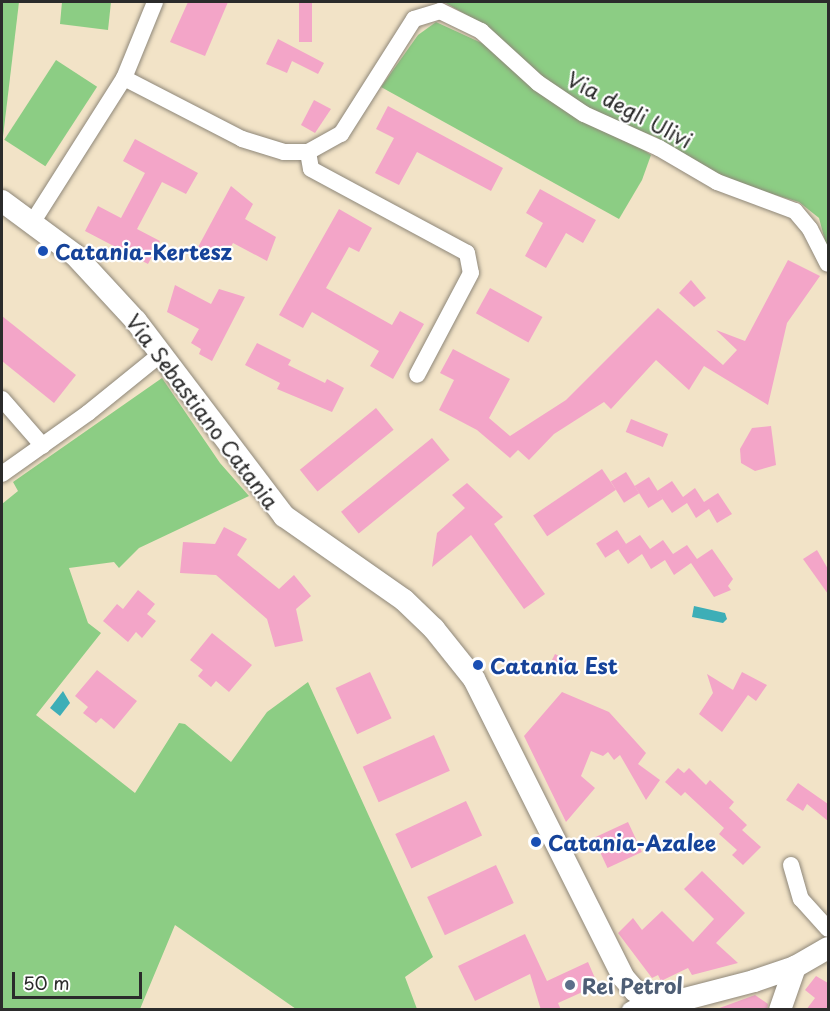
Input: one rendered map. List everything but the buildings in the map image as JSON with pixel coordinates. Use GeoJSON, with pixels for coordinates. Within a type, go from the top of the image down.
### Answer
{"type":"FeatureCollection","features":[{"type":"Feature","properties":{"kind":"main road","name":"Via Sebastiano Catania"},"geometry":{"type":"LineString","coordinates":[[2,201],[75,255],[162,353],[235,456],[284,516],[404,600],[435,629],[474,679],[623,977],[650,999]]}},
{"type":"Feature","properties":{"kind":"main road"},"geometry":{"type":"LineString","coordinates":[[650,999],[685,999],[795,967],[828,948]]}},
{"type":"Feature","properties":{"kind":"main road"},"geometry":{"type":"LineString","coordinates":[[780,1010],[795,967]]}},
{"type":"Feature","properties":{"kind":"street"},"geometry":{"type":"LineString","coordinates":[[32,223],[124,78],[155,2]]}},
{"type":"Feature","properties":{"kind":"street","name":"Via degli Ulivi"},"geometry":{"type":"LineString","coordinates":[[308,152],[340,134],[414,19],[440,11],[481,31],[538,83],[584,114],[659,148],[717,182],[795,211],[805,221],[828,264]]}},
{"type":"Feature","properties":{"kind":"street"},"geometry":{"type":"LineString","coordinates":[[124,78],[242,139],[284,152],[308,152],[310,169],[467,253],[471,273],[417,375]]}},
{"type":"Feature","properties":{"kind":"street"},"geometry":{"type":"LineString","coordinates":[[2,474],[43,446],[162,353]]}},
{"type":"Feature","properties":{"kind":"street"},"geometry":{"type":"LineString","coordinates":[[2,399],[43,446]]}},
{"type":"Feature","properties":{"kind":"street"},"geometry":{"type":"LineString","coordinates":[[791,865],[801,899],[828,928]]}},
{"type":"Feature","properties":{"kind":"street"},"geometry":{"type":"LineString","coordinates":[[630,1010],[650,999]]}},
{"type":"Feature","properties":{"kind":"green space"},"geometry":{"type":"Polygon","coordinates":[[[2,2],[19,2],[2,145],[2,2]]]}},
{"type":"Feature","properties":{"kind":"green space"},"geometry":{"type":"Polygon","coordinates":[[[62,2],[111,2],[108,30],[60,24],[62,2]]]}},
{"type":"Feature","properties":{"kind":"green space"},"geometry":{"type":"Polygon","coordinates":[[[444,2],[828,2],[828,252],[819,218],[799,202],[742,185],[699,164],[656,137],[607,118],[556,91],[479,22],[444,2]]]}},
{"type":"Feature","properties":{"kind":"green space"},"geometry":{"type":"Polygon","coordinates":[[[436,22],[486,45],[651,155],[642,180],[619,219],[381,87],[418,35],[436,22]]]}},
{"type":"Feature","properties":{"kind":"green space"},"geometry":{"type":"Polygon","coordinates":[[[56,60],[97,87],[45,166],[4,140],[56,60]]]}},
{"type":"Feature","properties":{"kind":"green space"},"geometry":{"type":"Polygon","coordinates":[[[162,378],[220,463],[249,496],[139,548],[119,568],[114,562],[69,568],[88,623],[101,633],[36,715],[135,793],[179,723],[185,724],[231,762],[267,712],[308,682],[433,957],[405,977],[417,1009],[296,1009],[175,925],[140,1009],[2,1009],[2,504],[18,491],[13,482],[162,378]]]}},
{"type":"Feature","properties":{"kind":"water"},"geometry":{"type":"Polygon","coordinates":[[[694,606],[725,613],[727,619],[723,623],[692,617],[694,606]]]}},
{"type":"Feature","properties":{"kind":"water"},"geometry":{"type":"Polygon","coordinates":[[[63,691],[70,703],[60,716],[50,708],[63,691]]]}},
{"type":"Feature","properties":{"kind":"place","name":"Catania-Kertesz"},"geometry":{"type":"Point","coordinates":[43,251]}},
{"type":"Feature","properties":{"kind":"place","name":"Catania Est"},"geometry":{"type":"Point","coordinates":[478,665]}},
{"type":"Feature","properties":{"kind":"place","name":"Catania-Azalee"},"geometry":{"type":"Point","coordinates":[536,842]}},
{"type":"Feature","properties":{"kind":"place","name":"Rei Petrol"},"geometry":{"type":"Point","coordinates":[570,985]}}]}
